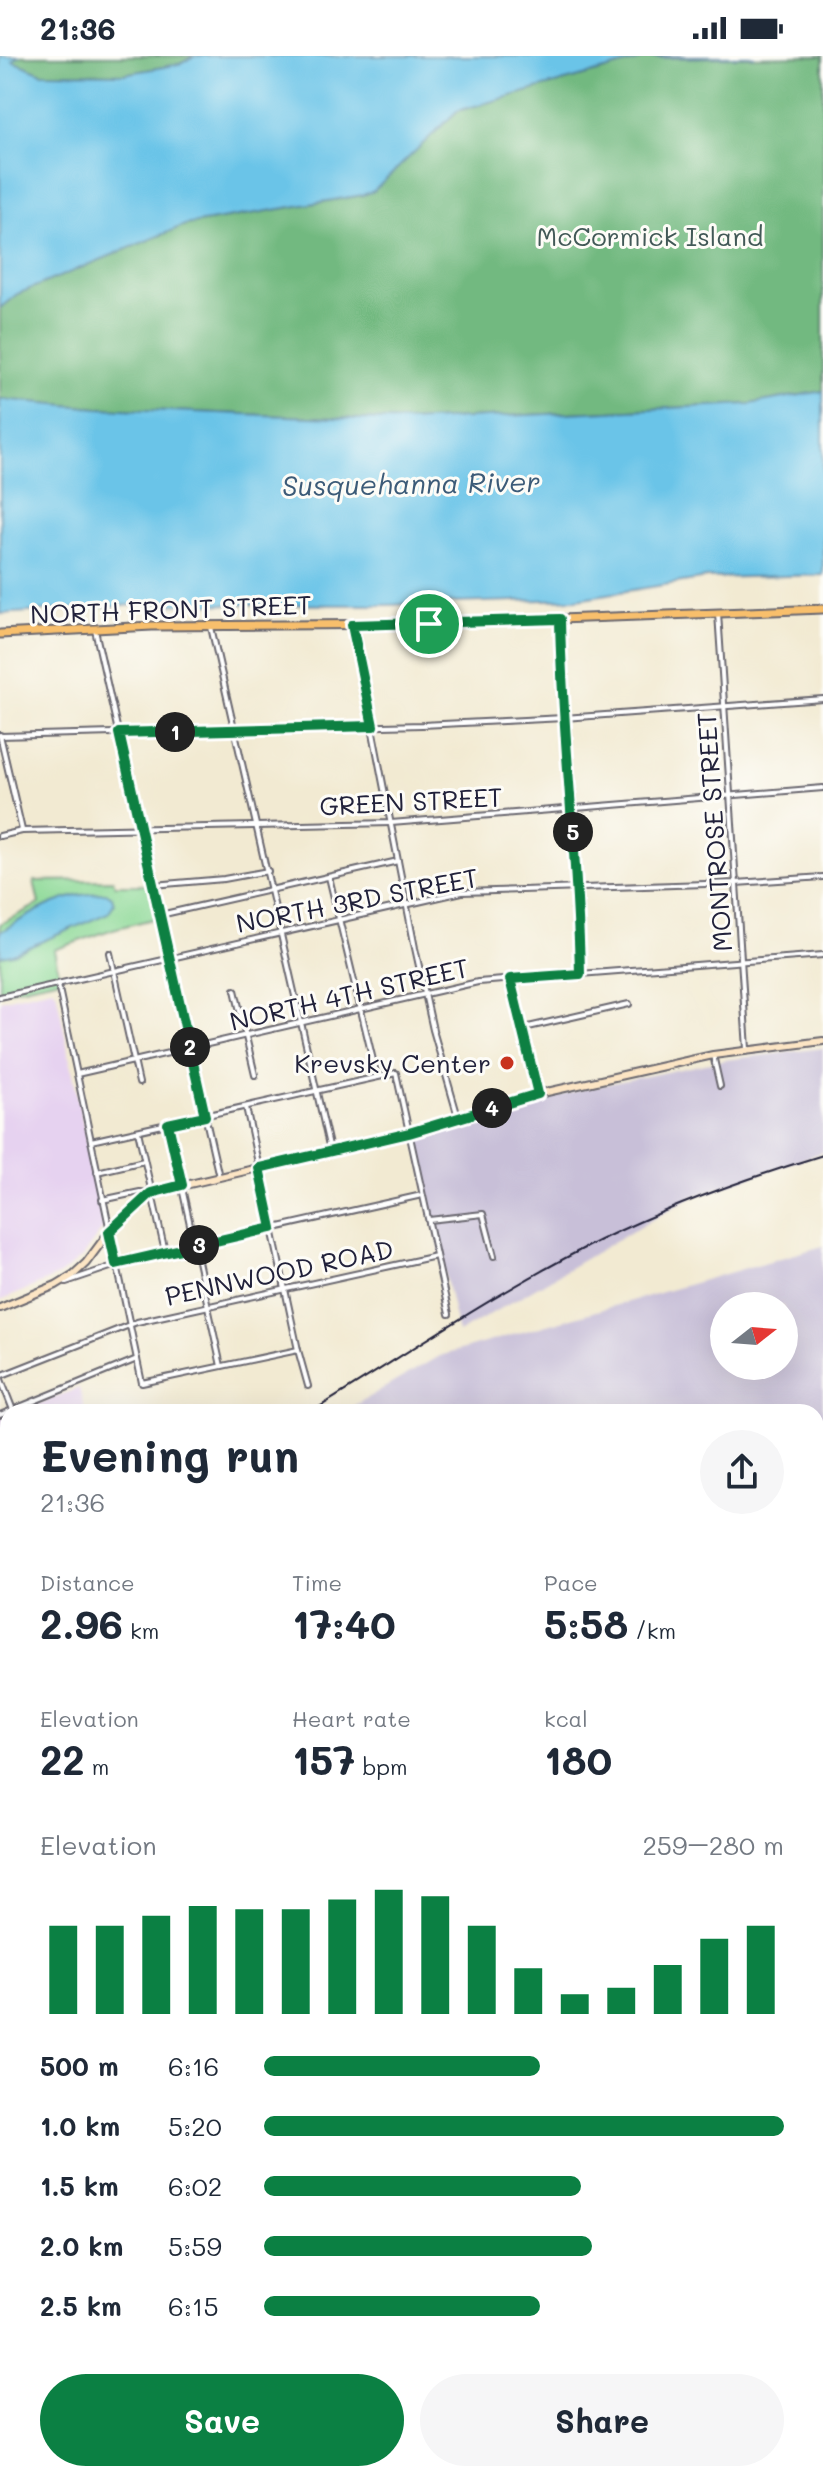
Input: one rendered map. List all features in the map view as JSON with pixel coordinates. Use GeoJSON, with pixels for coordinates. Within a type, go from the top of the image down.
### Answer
{"type":"FeatureCollection","features":[{"type":"Feature","properties":{"kind":"main road","name":"NORTH FRONT STREET"},"geometry":{"type":"LineString","coordinates":[[0,634],[210,624],[352,625],[823,609]]}},
{"type":"Feature","properties":{"kind":"street","name":"MONTROSE STREET"},"geometry":{"type":"LineString","coordinates":[[718,613],[747,1049]]}},
{"type":"Feature","properties":{"kind":"street"},"geometry":{"type":"LineString","coordinates":[[560,619],[580,974]]}},
{"type":"Feature","properties":{"kind":"street"},"geometry":{"type":"LineString","coordinates":[[210,624],[330,1150]]}},
{"type":"Feature","properties":{"kind":"street"},"geometry":{"type":"LineString","coordinates":[[352,625],[425,996],[458,1119]]}},
{"type":"Feature","properties":{"kind":"street"},"geometry":{"type":"LineString","coordinates":[[95,630],[219,1177]]}},
{"type":"Feature","properties":{"kind":"street"},"geometry":{"type":"LineString","coordinates":[[22,831],[0,736],[564,718],[823,699]]}},
{"type":"Feature","properties":{"kind":"street","name":"GREEN STREET"},"geometry":{"type":"LineString","coordinates":[[0,836],[22,831],[391,823],[823,788]]}},
{"type":"Feature","properties":{"kind":"street"},"geometry":{"type":"LineString","coordinates":[[160,915],[398,861]]}},
{"type":"Feature","properties":{"kind":"street"},"geometry":{"type":"LineString","coordinates":[[153,885],[224,879],[268,871]]}},
{"type":"Feature","properties":{"kind":"street"},"geometry":{"type":"LineString","coordinates":[[329,877],[377,1077]]}},
{"type":"Feature","properties":{"kind":"street","name":"NORTH 3RD STREET"},"geometry":{"type":"LineString","coordinates":[[0,997],[462,892],[823,877]]}},
{"type":"Feature","properties":{"kind":"street"},"geometry":{"type":"LineString","coordinates":[[110,953],[139,1083]]}},
{"type":"Feature","properties":{"kind":"street","name":"NORTH 4TH STREET"},"geometry":{"type":"LineString","coordinates":[[77,1074],[478,982],[823,955]]}},
{"type":"Feature","properties":{"kind":"street"},"geometry":{"type":"LineString","coordinates":[[510,979],[538,1094]]}},
{"type":"Feature","properties":{"kind":"street"},"geometry":{"type":"LineString","coordinates":[[58,984],[142,1383],[298,1350]]}},
{"type":"Feature","properties":{"kind":"street"},"geometry":{"type":"LineString","coordinates":[[235,990],[255,1075]]}},
{"type":"Feature","properties":{"kind":"street"},"geometry":{"type":"LineString","coordinates":[[524,1028],[629,1004]]}},
{"type":"Feature","properties":{"kind":"street"},"geometry":{"type":"LineString","coordinates":[[102,1200],[140,1192],[151,1193],[409,1133],[538,1094],[713,1055],[823,1041]]}},
{"type":"Feature","properties":{"kind":"street"},"geometry":{"type":"LineString","coordinates":[[713,1055],[720,1086]]}},
{"type":"Feature","properties":{"kind":"street"},"geometry":{"type":"LineString","coordinates":[[91,1141],[396,1073],[449,1314]]}},
{"type":"Feature","properties":{"kind":"street"},"geometry":{"type":"LineString","coordinates":[[246,1107],[308,1386]]}},
{"type":"Feature","properties":{"kind":"street"},"geometry":{"type":"LineString","coordinates":[[168,1124],[221,1366]]}},
{"type":"Feature","properties":{"kind":"street"},"geometry":{"type":"LineString","coordinates":[[138,1131],[165,1252]]}},
{"type":"Feature","properties":{"kind":"street"},"geometry":{"type":"LineString","coordinates":[[97,1172],[144,1161]]}},
{"type":"Feature","properties":{"kind":"street"},"geometry":{"type":"LineString","coordinates":[[56,1285],[86,1263],[109,1232],[151,1193]]}},
{"type":"Feature","properties":{"kind":"street"},"geometry":{"type":"LineString","coordinates":[[0,1308],[116,1264],[423,1194]]}},
{"type":"Feature","properties":{"kind":"street"},"geometry":{"type":"LineString","coordinates":[[428,1221],[483,1214],[494,1256]]}},
{"type":"Feature","properties":{"kind":"street","name":"PENNWOOD ROAD"},"geometry":{"type":"LineString","coordinates":[[0,1377],[129,1324],[436,1256]]}},
{"type":"Feature","properties":{"kind":"street"},"geometry":{"type":"LineString","coordinates":[[28,1404],[137,1359]]}},
{"type":"Feature","properties":{"kind":"street"},"geometry":{"type":"LineString","coordinates":[[0,1377],[11,1404]]}},
{"type":"Feature","properties":{"kind":"shaded area"},"geometry":{"type":"Polygon","coordinates":[[[52,988],[56,991],[104,1227],[82,1257],[60,1275],[0,1301],[0,1000],[52,988]]]}},
{"type":"Feature","properties":{"kind":"shaded area"},"geometry":{"type":"Polygon","coordinates":[[[823,1048],[823,1152],[691,1197],[458,1333],[416,1139],[583,1089],[725,1060],[823,1048]]]}},
{"type":"Feature","properties":{"kind":"shaded area"},"geometry":{"type":"Polygon","coordinates":[[[823,1246],[823,1404],[357,1404],[439,1356],[823,1246]]]}},
{"type":"Feature","properties":{"kind":"shaded area"},"geometry":{"type":"Polygon","coordinates":[[[79,1388],[83,1404],[38,1404],[79,1388]]]}},
{"type":"Feature","properties":{"kind":"green space"},"geometry":{"type":"Polygon","coordinates":[[[19,56],[195,56],[180,64],[124,74],[42,73],[11,61],[19,56]]]}},
{"type":"Feature","properties":{"kind":"green space","name":"McCormick Island"},"geometry":{"type":"Polygon","coordinates":[[[823,56],[823,391],[750,404],[407,421],[98,408],[0,399],[0,308],[17,294],[185,225],[363,195],[457,111],[648,58],[823,56]]]}},
{"type":"Feature","properties":{"kind":"green space"},"geometry":{"type":"Polygon","coordinates":[[[113,880],[115,885],[150,885],[157,918],[113,929],[54,950],[60,979],[0,992],[0,924],[39,904],[34,881],[113,880]]]}},
{"type":"Feature","properties":{"kind":"water"},"geometry":{"type":"Polygon","coordinates":[[[0,56],[19,56],[12,61],[42,73],[124,74],[180,64],[195,56],[755,56],[648,58],[457,111],[374,191],[185,225],[17,294],[0,308],[0,56]]]}},
{"type":"Feature","properties":{"kind":"water","name":"Susquehanna River"},"geometry":{"type":"Polygon","coordinates":[[[823,391],[823,575],[707,578],[577,599],[385,605],[149,604],[0,614],[0,399],[98,408],[407,421],[750,404],[823,391]]]}},
{"type":"Feature","properties":{"kind":"water"},"geometry":{"type":"Polygon","coordinates":[[[106,893],[112,897],[114,904],[108,913],[13,954],[0,956],[0,932],[63,900],[106,893]]]}},
{"type":"Feature","properties":{"kind":"railway"},"geometry":{"type":"LineString","coordinates":[[324,1404],[490,1301],[600,1240],[710,1193],[823,1155]]}},
{"type":"Feature","properties":{"kind":"place","name":"Krevsky Center"},"geometry":{"type":"Point","coordinates":[507,1063]}},
{"type":"Feature","properties":{"kind":"route"},"geometry":{"type":"LineString","coordinates":[[560,619],[580,931],[580,974],[510,979],[538,1094],[409,1133],[259,1168],[272,1228],[116,1264],[109,1232],[151,1193],[182,1185],[168,1124],[205,1116],[119,733],[373,726],[352,625],[429,624],[560,619]]}}]}
